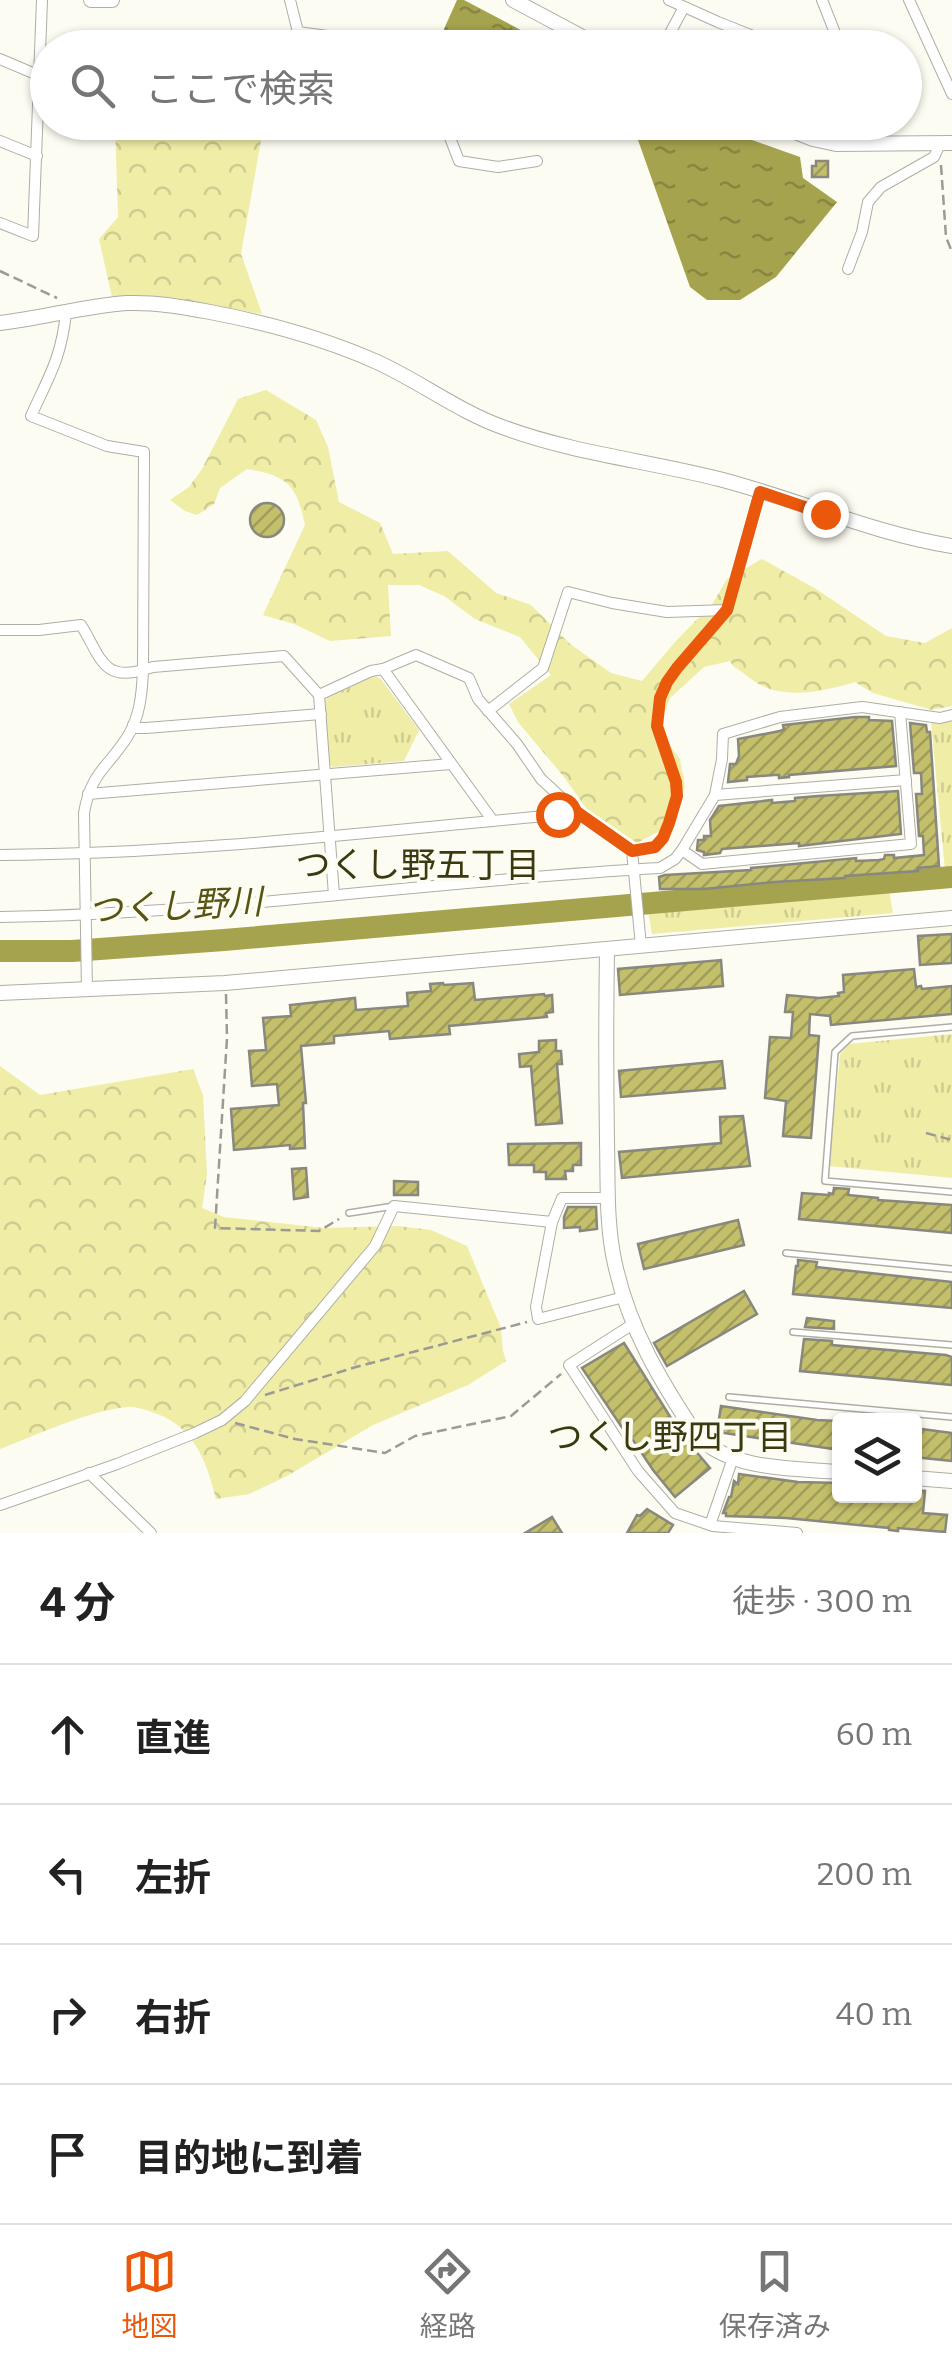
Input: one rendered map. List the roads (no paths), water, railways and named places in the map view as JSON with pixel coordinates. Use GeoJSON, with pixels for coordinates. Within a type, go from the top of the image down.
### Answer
{"type":"FeatureCollection","features":[{"type":"Feature","properties":{"kind":"street"},"geometry":{"type":"LineString","coordinates":[[41,30],[42,0]]}},
{"type":"Feature","properties":{"kind":"street"},"geometry":{"type":"LineString","coordinates":[[91,0],[112,0]]}},
{"type":"Feature","properties":{"kind":"street"},"geometry":{"type":"LineString","coordinates":[[290,0],[298,30]]}},
{"type":"Feature","properties":{"kind":"street"},"geometry":{"type":"LineString","coordinates":[[513,0],[569,30]]}},
{"type":"Feature","properties":{"kind":"street"},"geometry":{"type":"LineString","coordinates":[[822,0],[834,30]]}},
{"type":"Feature","properties":{"kind":"street"},"geometry":{"type":"LineString","coordinates":[[908,0],[952,94]]}},
{"type":"Feature","properties":{"kind":"street"},"geometry":{"type":"LineString","coordinates":[[668,30],[677,3],[741,30]]}},
{"type":"Feature","properties":{"kind":"street"},"geometry":{"type":"LineString","coordinates":[[0,59],[30,72]]}},
{"type":"Feature","properties":{"kind":"street"},"geometry":{"type":"LineString","coordinates":[[939,66],[952,66]]}},
{"type":"Feature","properties":{"kind":"street"},"geometry":{"type":"LineString","coordinates":[[0,224],[33,236],[38,140]]}},
{"type":"Feature","properties":{"kind":"street"},"geometry":{"type":"LineString","coordinates":[[451,140],[459,161],[498,167],[537,161]]}},
{"type":"Feature","properties":{"kind":"street"},"geometry":{"type":"LineString","coordinates":[[819,140],[946,143]]}},
{"type":"Feature","properties":{"kind":"street"},"geometry":{"type":"LineString","coordinates":[[875,140],[876,144]]}},
{"type":"Feature","properties":{"kind":"street"},"geometry":{"type":"LineString","coordinates":[[0,141],[37,156]]}},
{"type":"Feature","properties":{"kind":"street"},"geometry":{"type":"LineString","coordinates":[[848,268],[868,202],[881,188],[934,157],[946,143]]}},
{"type":"Feature","properties":{"kind":"street"},"geometry":{"type":"LineString","coordinates":[[0,324],[146,303],[291,329],[408,377],[464,411],[508,430],[720,480],[915,540],[952,546]]}},
{"type":"Feature","properties":{"kind":"street"},"geometry":{"type":"LineString","coordinates":[[74,311],[49,382],[31,416],[108,446],[144,452],[140,706],[128,737],[95,777],[84,813],[88,990]]}},
{"type":"Feature","properties":{"kind":"street"},"geometry":{"type":"LineString","coordinates":[[488,711],[543,668],[568,592],[667,612],[727,610],[760,492]]}},
{"type":"Feature","properties":{"kind":"street"},"geometry":{"type":"LineString","coordinates":[[0,630],[81,625],[108,670],[118,674],[153,667],[284,656],[319,694],[334,895]]}},
{"type":"Feature","properties":{"kind":"street"},"geometry":{"type":"LineString","coordinates":[[319,694],[416,656],[469,678],[478,699],[518,744],[541,779],[578,813],[632,851],[641,946]]}},
{"type":"Feature","properties":{"kind":"street"},"geometry":{"type":"LineString","coordinates":[[383,669],[493,821]]}},
{"type":"Feature","properties":{"kind":"street"},"geometry":{"type":"LineString","coordinates":[[0,917],[86,916],[225,906],[660,868],[682,850],[715,795],[722,734],[780,717],[862,707],[940,718],[952,716]]}},
{"type":"Feature","properties":{"kind":"street"},"geometry":{"type":"LineString","coordinates":[[682,850],[702,864],[912,844],[900,712]]}},
{"type":"Feature","properties":{"kind":"street"},"geometry":{"type":"LineString","coordinates":[[132,725],[146,728],[320,714]]}},
{"type":"Feature","properties":{"kind":"street"},"geometry":{"type":"LineString","coordinates":[[88,794],[452,764]]}},
{"type":"Feature","properties":{"kind":"street"},"geometry":{"type":"LineString","coordinates":[[715,795],[906,780]]}},
{"type":"Feature","properties":{"kind":"street"},"geometry":{"type":"LineString","coordinates":[[0,855],[84,855],[578,813]]}},
{"type":"Feature","properties":{"kind":"street"},"geometry":{"type":"LineString","coordinates":[[0,993],[225,983],[952,918]]}},
{"type":"Feature","properties":{"kind":"street"},"geometry":{"type":"LineString","coordinates":[[607,950],[608,1198],[614,1263],[633,1324],[650,1361],[704,1442],[753,1464],[832,1471]]}},
{"type":"Feature","properties":{"kind":"street"},"geometry":{"type":"LineString","coordinates":[[608,1198],[562,1198],[552,1222],[536,1307],[538,1319],[624,1297]]}},
{"type":"Feature","properties":{"kind":"street"},"geometry":{"type":"LineString","coordinates":[[0,1504],[89,1474],[222,1420],[245,1401],[375,1246],[394,1206],[552,1222]]}},
{"type":"Feature","properties":{"kind":"street"},"geometry":{"type":"LineString","coordinates":[[633,1324],[569,1365],[654,1491],[675,1513],[710,1525],[797,1533]]}},
{"type":"Feature","properties":{"kind":"street"},"geometry":{"type":"LineString","coordinates":[[710,1525],[733,1458]]}},
{"type":"Feature","properties":{"kind":"street"},"geometry":{"type":"LineString","coordinates":[[89,1474],[151,1533]]}},
{"type":"Feature","properties":{"kind":"street"},"geometry":{"type":"LineString","coordinates":[[922,1479],[952,1481]]}},
{"type":"Feature","properties":{"kind":"street"},"geometry":{"type":"LineString","coordinates":[[685,1533],[691,1518]]}},
{"type":"Feature","properties":{"kind":"lane"},"geometry":{"type":"LineString","coordinates":[[952,1027],[852,1036],[835,1052],[826,1180],[952,1192]]}},
{"type":"Feature","properties":{"kind":"lane"},"geometry":{"type":"LineString","coordinates":[[349,1213],[394,1206]]}},
{"type":"Feature","properties":{"kind":"lane"},"geometry":{"type":"LineString","coordinates":[[786,1253],[952,1269]]}},
{"type":"Feature","properties":{"kind":"lane"},"geometry":{"type":"LineString","coordinates":[[792,1332],[952,1345]]}},
{"type":"Feature","properties":{"kind":"lane"},"geometry":{"type":"LineString","coordinates":[[729,1396],[952,1417]]}},
{"type":"Feature","properties":{"kind":"water"},"geometry":{"type":"Polygon","coordinates":[[[457,0],[464,0],[521,30],[444,30],[457,0]]]}},
{"type":"Feature","properties":{"kind":"water"},"geometry":{"type":"Polygon","coordinates":[[[638,140],[752,140],[800,157],[803,178],[837,202],[776,277],[740,300],[707,300],[690,287],[638,140]]]}},
{"type":"Feature","properties":{"kind":"waterway","name":"つくし野川"},"geometry":{"type":"LineString","coordinates":[[0,951],[72,951],[224,940],[952,877]]}},
{"type":"Feature","properties":{"kind":"district","name":"つくし野五丁目"},"geometry":{"type":"Point","coordinates":[418,865]}},
{"type":"Feature","properties":{"kind":"district","name":"つくし野四丁目"},"geometry":{"type":"Point","coordinates":[670,1437]}}]}
